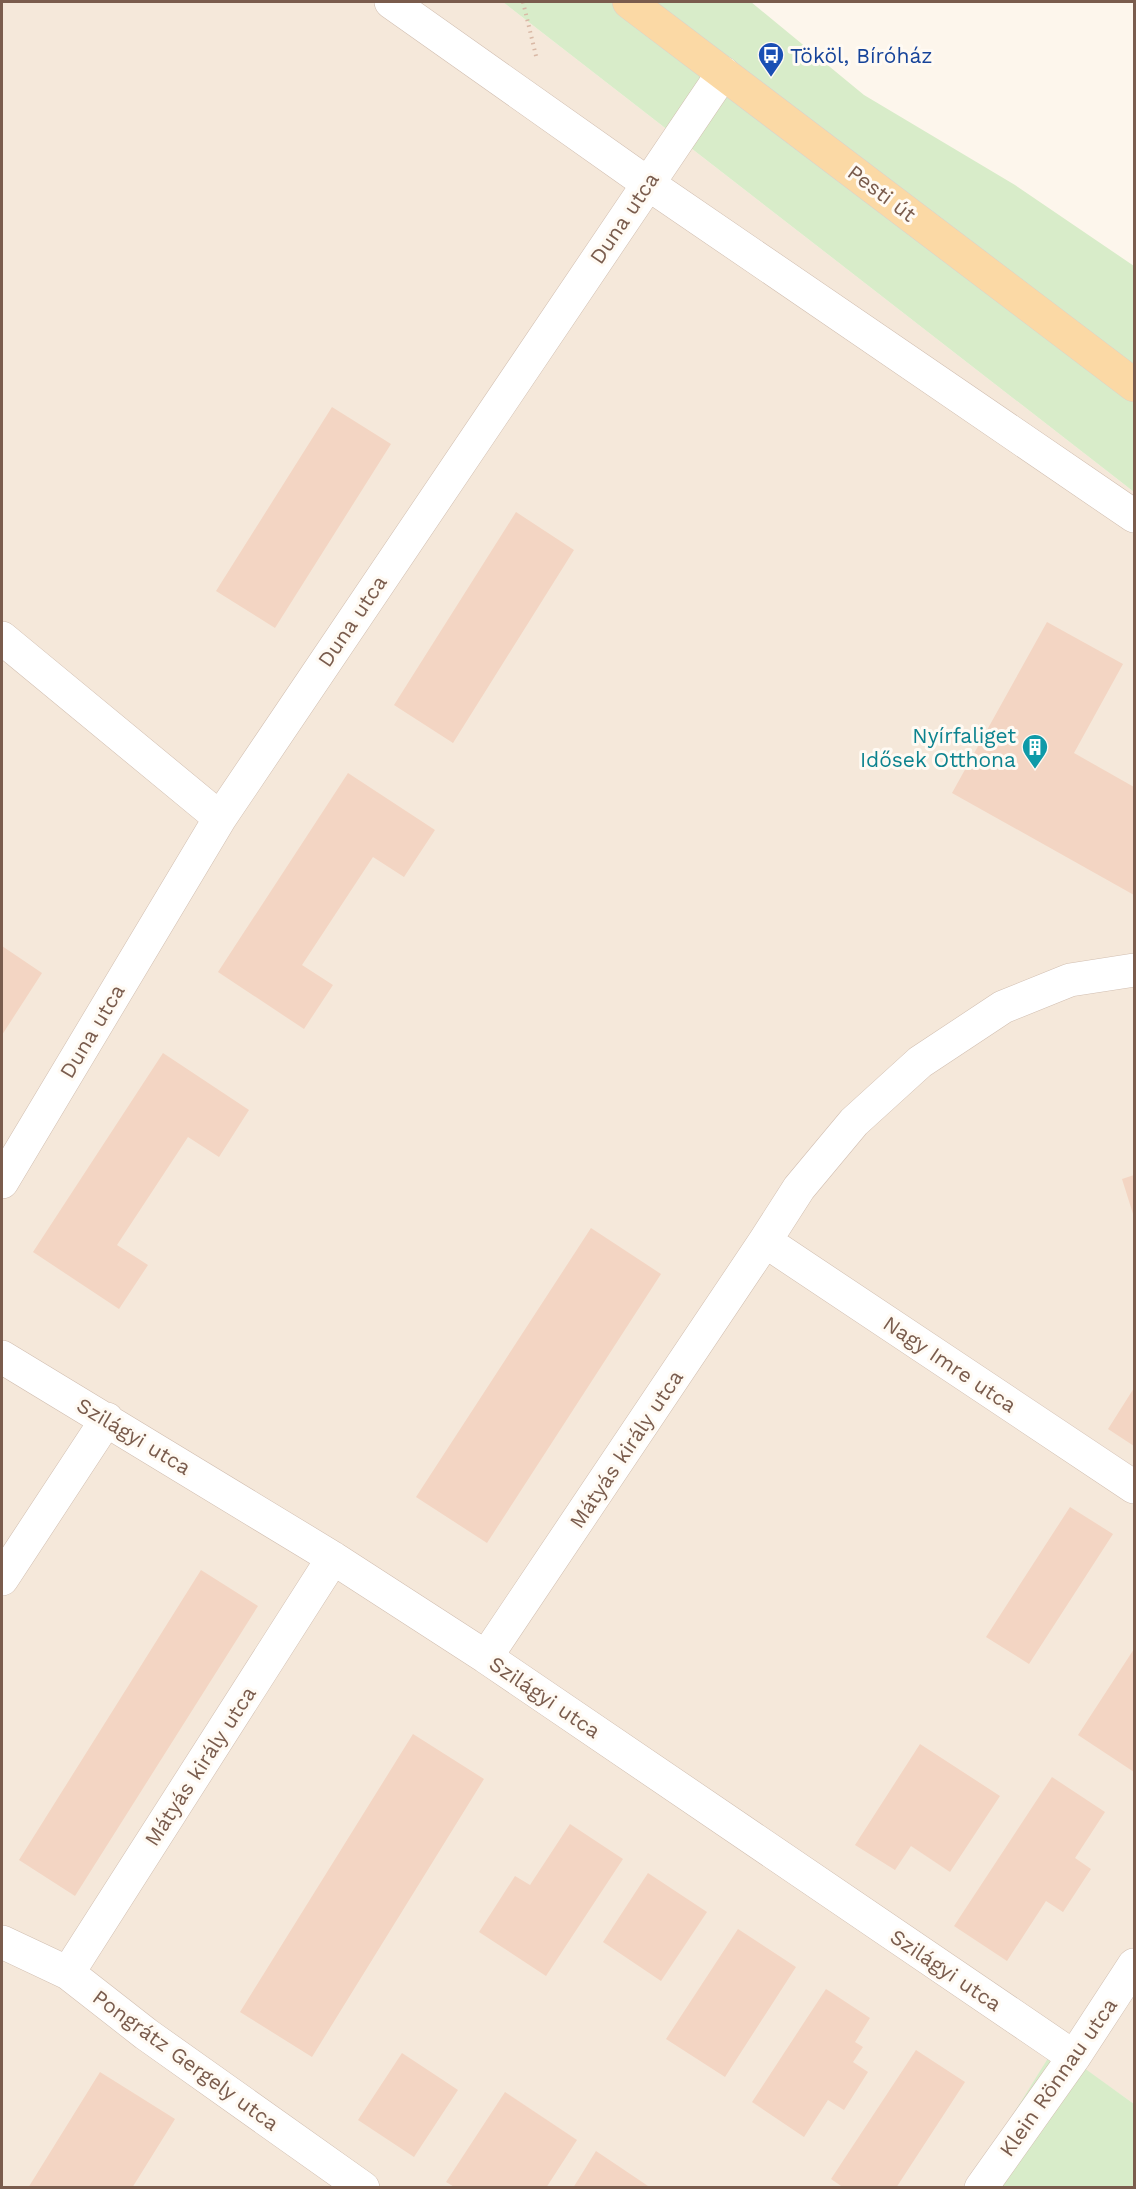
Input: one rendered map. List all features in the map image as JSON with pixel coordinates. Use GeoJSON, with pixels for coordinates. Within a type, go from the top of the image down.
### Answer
{"type":"FeatureCollection","features":[{"type":"Feature","properties":{"kind":"main road","name":"Pesti út"},"geometry":{"type":"LineString","coordinates":[[629,2],[1134,385]]}},
{"type":"Feature","properties":{"kind":"street"},"geometry":{"type":"LineString","coordinates":[[391,2],[647,183],[1134,516]]}},
{"type":"Feature","properties":{"kind":"street","name":"Duna utca"},"geometry":{"type":"LineString","coordinates":[[2,1182],[219,818],[723,73]]}},
{"type":"Feature","properties":{"kind":"street"},"geometry":{"type":"LineString","coordinates":[[2,638],[219,818]]}},
{"type":"Feature","properties":{"kind":"street","name":"Mátyás király utca"},"geometry":{"type":"LineString","coordinates":[[486,1657],[799,1188],[854,1122],[920,1062],[1003,1007],[1070,980],[1134,970]]}},
{"type":"Feature","properties":{"kind":"street","name":"Nagy Imre utca"},"geometry":{"type":"LineString","coordinates":[[765,1241],[1134,1487]]}},
{"type":"Feature","properties":{"kind":"street","name":"Szilágyi utca"},"geometry":{"type":"LineString","coordinates":[[2,1357],[333,1558],[486,1657],[1074,2057]]}},
{"type":"Feature","properties":{"kind":"street"},"geometry":{"type":"LineString","coordinates":[[2,1579],[107,1419]]}},
{"type":"Feature","properties":{"kind":"street","name":"Mátyás király utca"},"geometry":{"type":"LineString","coordinates":[[68,1973],[333,1558]]}},
{"type":"Feature","properties":{"kind":"street","name":"Pongrátz Gergely utca"},"geometry":{"type":"LineString","coordinates":[[2,1943],[68,1973],[146,2034],[363,2187]]}},
{"type":"Feature","properties":{"kind":"street","name":"Klein Rönnau utca"},"geometry":{"type":"LineString","coordinates":[[981,2187],[1074,2057],[1134,1965]]}},
{"type":"Feature","properties":{"kind":"shaded area"},"geometry":{"type":"Polygon","coordinates":[[[2,2],[503,2],[1134,492],[1134,2104],[1055,2048],[967,2187],[2,2188],[2,2]]]}},
{"type":"Feature","properties":{"kind":"green space"},"geometry":{"type":"Polygon","coordinates":[[[503,2],[751,2],[864,95],[1015,185],[1134,266],[1134,492],[503,2]]]}},
{"type":"Feature","properties":{"kind":"green space"},"geometry":{"type":"Polygon","coordinates":[[[1055,2047],[1134,2104],[1134,2187],[967,2188],[1055,2047]]]}},
{"type":"Feature","properties":{"kind":"building"},"geometry":{"type":"Polygon","coordinates":[[[332,407],[391,444],[275,628],[216,591],[332,407]]]}},
{"type":"Feature","properties":{"kind":"building"},"geometry":{"type":"Polygon","coordinates":[[[516,512],[574,550],[453,743],[394,705],[516,512]]]}},
{"type":"Feature","properties":{"kind":"building","name":"Nyírfaliget Idősek Otthona"},"geometry":{"type":"Polygon","coordinates":[[[1047,622],[1123,664],[1074,753],[1134,787],[1134,895],[952,793],[1047,622]]]}},
{"type":"Feature","properties":{"kind":"building"},"geometry":{"type":"Polygon","coordinates":[[[348,773],[435,830],[404,877],[373,857],[302,965],[333,985],[304,1029],[218,972],[348,773]]]}},
{"type":"Feature","properties":{"kind":"building"},"geometry":{"type":"Polygon","coordinates":[[[2,946],[42,973],[2,1035],[2,946]]]}},
{"type":"Feature","properties":{"kind":"building"},"geometry":{"type":"Polygon","coordinates":[[[163,1053],[249,1110],[219,1157],[188,1137],[117,1245],[148,1265],[119,1309],[33,1252],[163,1053]]]}},
{"type":"Feature","properties":{"kind":"building"},"geometry":{"type":"Polygon","coordinates":[[[1134,1175],[1134,1217],[1122,1179],[1134,1175]]]}},
{"type":"Feature","properties":{"kind":"building"},"geometry":{"type":"Polygon","coordinates":[[[591,1228],[661,1274],[487,1543],[416,1497],[591,1228]]]}},
{"type":"Feature","properties":{"kind":"building"},"geometry":{"type":"Polygon","coordinates":[[[1134,1388],[1134,1446],[1108,1429],[1134,1388]]]}},
{"type":"Feature","properties":{"kind":"building"},"geometry":{"type":"Polygon","coordinates":[[[1070,1507],[1113,1534],[1029,1664],[986,1637],[1070,1507]]]}},
{"type":"Feature","properties":{"kind":"building"},"geometry":{"type":"Polygon","coordinates":[[[201,1570],[258,1606],[75,1896],[19,1860],[201,1570]]]}},
{"type":"Feature","properties":{"kind":"building"},"geometry":{"type":"Polygon","coordinates":[[[1134,1649],[1134,1772],[1078,1735],[1134,1649]]]}},
{"type":"Feature","properties":{"kind":"building"},"geometry":{"type":"Polygon","coordinates":[[[413,1734],[484,1779],[312,2057],[240,2012],[413,1734]]]}},
{"type":"Feature","properties":{"kind":"building"},"geometry":{"type":"Polygon","coordinates":[[[920,1744],[1000,1796],[950,1872],[911,1846],[895,1870],[855,1845],[920,1744]]]}},
{"type":"Feature","properties":{"kind":"building"},"geometry":{"type":"Polygon","coordinates":[[[1052,1777],[1105,1812],[1075,1858],[1091,1869],[1063,1912],[1046,1901],[1007,1961],[954,1926],[1052,1777]]]}},
{"type":"Feature","properties":{"kind":"building"},"geometry":{"type":"Polygon","coordinates":[[[570,1824],[623,1859],[546,1976],[479,1932],[515,1876],[530,1885],[570,1824]]]}},
{"type":"Feature","properties":{"kind":"building"},"geometry":{"type":"Polygon","coordinates":[[[648,1873],[707,1912],[661,1981],[603,1942],[648,1873]]]}},
{"type":"Feature","properties":{"kind":"building"},"geometry":{"type":"Polygon","coordinates":[[[738,1929],[796,1967],[725,2077],[666,2039],[738,1929]]]}},
{"type":"Feature","properties":{"kind":"building"},"geometry":{"type":"Polygon","coordinates":[[[826,1989],[870,2018],[855,2042],[863,2047],[853,2062],[868,2072],[844,2110],[828,2100],[804,2137],[752,2102],[826,1989]]]}},
{"type":"Feature","properties":{"kind":"building"},"geometry":{"type":"Polygon","coordinates":[[[916,2050],[965,2082],[896,2188],[844,2188],[831,2179],[916,2050]]]}},
{"type":"Feature","properties":{"kind":"building"},"geometry":{"type":"Polygon","coordinates":[[[402,2053],[458,2090],[414,2157],[358,2120],[402,2053]]]}},
{"type":"Feature","properties":{"kind":"building"},"geometry":{"type":"Polygon","coordinates":[[[100,2072],[175,2119],[132,2188],[28,2188],[100,2072]]]}},
{"type":"Feature","properties":{"kind":"building"},"geometry":{"type":"Polygon","coordinates":[[[505,2092],[577,2140],[546,2188],[456,2188],[446,2182],[505,2092]]]}},
{"type":"Feature","properties":{"kind":"building"},"geometry":{"type":"Polygon","coordinates":[[[596,2151],[651,2188],[573,2188],[596,2151]]]}},
{"type":"Feature","properties":{"kind":"place","name":"Tököl, Bíróház"},"geometry":{"type":"Point","coordinates":[771,78]}},
{"type":"Feature","properties":{"kind":"place","name":"Nyírfaliget Idősek Otthona"},"geometry":{"type":"Point","coordinates":[1035,770]}}]}
